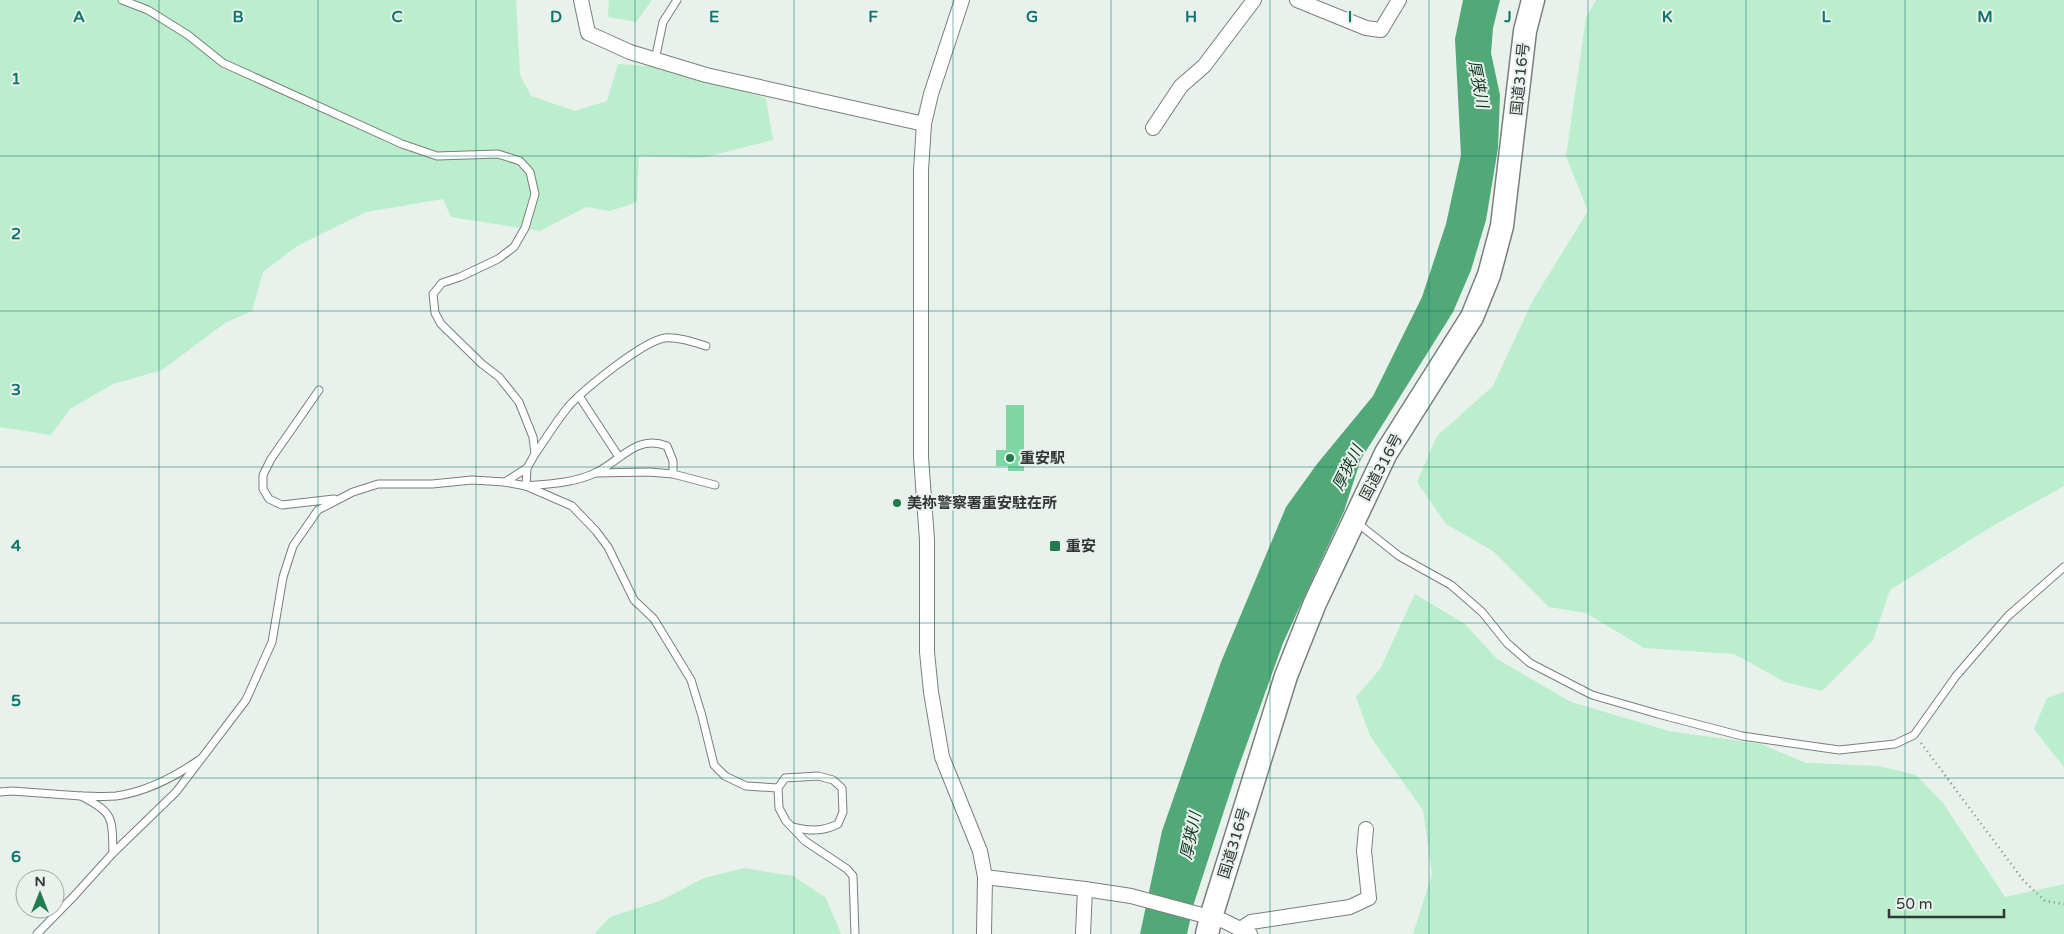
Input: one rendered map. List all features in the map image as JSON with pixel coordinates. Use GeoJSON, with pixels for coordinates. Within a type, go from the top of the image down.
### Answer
{"type":"FeatureCollection","features":[{"type":"Feature","properties":{"kind":"highway","name":"国道316号"},"geometry":{"type":"LineString","coordinates":[[1207,922],[1286,676],[1315,603],[1386,453],[1472,317],[1489,275],[1502,226],[1525,31],[1533,0]]}},
{"type":"Feature","properties":{"kind":"street"},"geometry":{"type":"LineString","coordinates":[[581,0],[588,33],[630,52],[706,75],[924,124]]}},
{"type":"Feature","properties":{"kind":"street"},"geometry":{"type":"LineString","coordinates":[[962,0],[931,94],[924,124],[921,180],[921,457],[927,540],[927,652],[931,692],[942,757],[980,851],[985,877],[984,934]]}},
{"type":"Feature","properties":{"kind":"street"},"geometry":{"type":"LineString","coordinates":[[1153,128],[1181,86],[1204,66],[1254,0]]}},
{"type":"Feature","properties":{"kind":"street"},"geometry":{"type":"LineString","coordinates":[[1297,0],[1366,28],[1381,30],[1399,0]]}},
{"type":"Feature","properties":{"kind":"street"},"geometry":{"type":"LineString","coordinates":[[985,877],[1085,888],[1131,896],[1207,922],[1246,931],[1251,922],[1350,907],[1369,898],[1364,851],[1366,829]]}},
{"type":"Feature","properties":{"kind":"street"},"geometry":{"type":"LineString","coordinates":[[1083,934],[1085,888]]}},
{"type":"Feature","properties":{"kind":"lane"},"geometry":{"type":"LineString","coordinates":[[122,0],[148,10],[188,35],[223,63],[402,144],[437,156],[498,154],[520,160],[530,172],[535,194],[525,228],[514,247],[498,259],[460,278],[442,283],[433,294],[435,313],[441,324],[482,364],[499,377],[519,402],[533,437],[535,454]]}},
{"type":"Feature","properties":{"kind":"lane"},"geometry":{"type":"LineString","coordinates":[[655,60],[663,22],[677,0]]}},
{"type":"Feature","properties":{"kind":"lane"},"geometry":{"type":"LineString","coordinates":[[526,486],[527,468],[535,454],[568,407],[579,396],[646,344],[663,338],[677,338],[706,346]]}},
{"type":"Feature","properties":{"kind":"lane"},"geometry":{"type":"LineString","coordinates":[[319,390],[271,459],[264,475],[263,489],[269,498],[282,505],[337,498],[378,484],[432,484],[472,480],[505,482],[526,486],[572,506],[596,531],[608,547],[634,600],[654,619],[691,680],[714,765],[725,776],[746,786],[778,788]]}},
{"type":"Feature","properties":{"kind":"lane"},"geometry":{"type":"LineString","coordinates":[[579,396],[619,457]]}},
{"type":"Feature","properties":{"kind":"lane"},"geometry":{"type":"LineString","coordinates":[[595,473],[643,443],[656,442],[667,446],[673,461],[673,474]]}},
{"type":"Feature","properties":{"kind":"lane"},"geometry":{"type":"LineString","coordinates":[[505,482],[527,468]]}},
{"type":"Feature","properties":{"kind":"lane"},"geometry":{"type":"LineString","coordinates":[[526,486],[569,481],[595,473],[649,472],[673,474],[715,485]]}},
{"type":"Feature","properties":{"kind":"lane"},"geometry":{"type":"LineString","coordinates":[[37,934],[113,853],[176,792],[246,700],[272,642],[284,577],[293,546],[318,510],[337,498]]}},
{"type":"Feature","properties":{"kind":"lane"},"geometry":{"type":"LineString","coordinates":[[1354,520],[1399,556],[1457,591],[1482,612],[1507,643],[1530,663],[1592,695],[1742,736],[1839,750],[1895,744],[1914,735],[1956,676],[2008,616],[2064,567]]}},
{"type":"Feature","properties":{"kind":"lane"},"geometry":{"type":"LineString","coordinates":[[0,792],[117,796],[148,787],[181,772],[205,756]]}},
{"type":"Feature","properties":{"kind":"lane"},"geometry":{"type":"LineString","coordinates":[[792,827],[813,831],[828,830],[838,824],[843,812],[842,788],[833,780],[818,776],[785,778],[778,788],[779,808],[786,821],[805,841],[847,868],[853,876],[855,934]]}},
{"type":"Feature","properties":{"kind":"lane"},"geometry":{"type":"LineString","coordinates":[[81,796],[102,807],[112,821],[113,853]]}},
{"type":"Feature","properties":{"kind":"path"},"geometry":{"type":"LineString","coordinates":[[1914,735],[2023,880],[2046,901],[2064,904]]}},
{"type":"Feature","properties":{"kind":"shaded area"},"geometry":{"type":"Polygon","coordinates":[[[0,0],[516,0],[520,75],[531,96],[575,111],[607,101],[618,64],[661,67],[766,98],[773,140],[702,158],[639,156],[637,202],[610,211],[586,207],[540,231],[451,217],[443,199],[366,212],[297,246],[263,272],[252,311],[225,323],[162,370],[113,384],[70,409],[51,435],[0,427],[0,0]]]}},
{"type":"Feature","properties":{"kind":"shaded area"},"geometry":{"type":"Polygon","coordinates":[[[609,0],[652,0],[636,22],[608,17],[609,0]]]}},
{"type":"Feature","properties":{"kind":"shaded area"},"geometry":{"type":"Polygon","coordinates":[[[1596,0],[2064,0],[2064,486],[1991,527],[1890,590],[1873,640],[1822,691],[1785,682],[1734,654],[1644,648],[1586,613],[1549,607],[1493,551],[1446,524],[1417,482],[1437,436],[1493,386],[1533,300],[1588,211],[1566,156],[1586,18],[1596,0]]]}},
{"type":"Feature","properties":{"kind":"shaded area"},"geometry":{"type":"Polygon","coordinates":[[[1415,594],[1465,624],[1497,659],[1571,702],[1669,731],[1761,744],[1806,763],[1879,766],[1916,775],[1943,803],[2005,897],[2064,884],[2064,934],[1413,934],[1432,874],[1423,810],[1370,736],[1356,697],[1380,669],[1415,594]]]}},
{"type":"Feature","properties":{"kind":"shaded area"},"geometry":{"type":"Polygon","coordinates":[[[2064,692],[2064,767],[2034,729],[2047,698],[2064,692]]]}},
{"type":"Feature","properties":{"kind":"shaded area"},"geometry":{"type":"Polygon","coordinates":[[[744,868],[793,876],[826,898],[841,934],[594,934],[610,917],[662,900],[704,878],[744,868]]]}},
{"type":"Feature","properties":{"kind":"water","name":"厚狭川"},"geometry":{"type":"Polygon","coordinates":[[[1463,0],[1500,0],[1493,28],[1491,53],[1500,95],[1498,148],[1486,220],[1471,270],[1453,312],[1361,459],[1344,511],[1283,643],[1236,774],[1194,903],[1187,934],[1140,934],[1162,831],[1221,662],[1286,507],[1317,464],[1373,396],[1422,297],[1446,224],[1461,155],[1455,39],[1463,0]]]}},
{"type":"Feature","properties":{"kind":"building"},"geometry":{"type":"Polygon","coordinates":[[[1006,405],[1024,405],[1024,471],[1008,471],[1008,466],[996,466],[996,450],[1006,450],[1006,405]]]}},
{"type":"Feature","properties":{"kind":"place","name":"重安駅"},"geometry":{"type":"Point","coordinates":[1010,458]}},
{"type":"Feature","properties":{"kind":"place","name":"美祢警察署重安駐在所"},"geometry":{"type":"Point","coordinates":[897,503]}},
{"type":"Feature","properties":{"kind":"place","name":"重安"},"geometry":{"type":"Point","coordinates":[1055,546]}}]}
